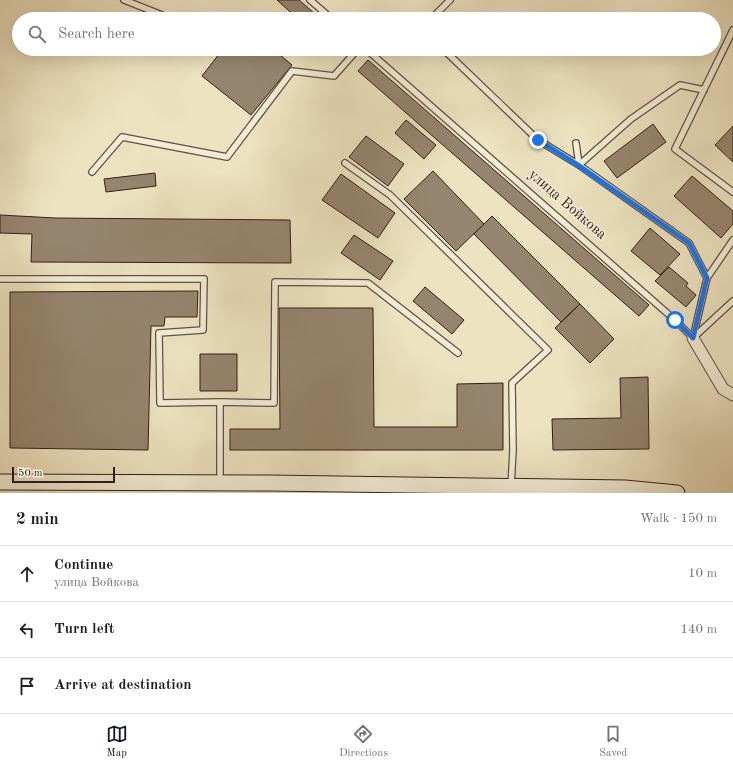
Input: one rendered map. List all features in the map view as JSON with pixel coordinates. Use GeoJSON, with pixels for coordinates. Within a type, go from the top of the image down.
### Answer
{"type":"FeatureCollection","features":[{"type":"Feature","properties":{"kind":"street","name":"улица Войкова"},"geometry":{"type":"LineString","coordinates":[[693,338],[723,389],[733,395]]}},
{"type":"Feature","properties":{"kind":"street"},"geometry":{"type":"LineString","coordinates":[[0,482],[511,486],[624,488],[677,493]]}},
{"type":"Feature","properties":{"kind":"lane"},"geometry":{"type":"LineString","coordinates":[[124,0],[154,12]]}},
{"type":"Feature","properties":{"kind":"lane"},"geometry":{"type":"LineString","coordinates":[[310,0],[324,12]]}},
{"type":"Feature","properties":{"kind":"lane"},"geometry":{"type":"LineString","coordinates":[[437,12],[450,0]]}},
{"type":"Feature","properties":{"kind":"lane"},"geometry":{"type":"LineString","coordinates":[[721,55],[733,30]]}},
{"type":"Feature","properties":{"kind":"lane"},"geometry":{"type":"LineString","coordinates":[[92,172],[122,137],[227,158],[292,72],[334,76],[352,56]]}},
{"type":"Feature","properties":{"kind":"lane","name":"улица Войкова"},"geometry":{"type":"LineString","coordinates":[[374,56],[675,320],[693,338]]}},
{"type":"Feature","properties":{"kind":"lane"},"geometry":{"type":"LineString","coordinates":[[450,56],[538,140],[578,165],[689,243],[707,278]]}},
{"type":"Feature","properties":{"kind":"lane"},"geometry":{"type":"LineString","coordinates":[[720,56],[675,149],[733,192]]}},
{"type":"Feature","properties":{"kind":"lane"},"geometry":{"type":"LineString","coordinates":[[578,165],[631,119],[680,85],[704,90]]}},
{"type":"Feature","properties":{"kind":"lane"},"geometry":{"type":"LineString","coordinates":[[576,143],[578,165]]}},
{"type":"Feature","properties":{"kind":"lane"},"geometry":{"type":"LineString","coordinates":[[345,163],[390,196],[548,350],[512,383],[513,450],[511,486]]}},
{"type":"Feature","properties":{"kind":"lane"},"geometry":{"type":"LineString","coordinates":[[693,338],[707,278],[733,240]]}},
{"type":"Feature","properties":{"kind":"lane"},"geometry":{"type":"LineString","coordinates":[[0,279],[204,279],[203,330],[159,333],[160,404],[220,402],[274,403],[276,282],[368,283],[458,353]]}},
{"type":"Feature","properties":{"kind":"lane"},"geometry":{"type":"LineString","coordinates":[[693,338],[733,301]]}},
{"type":"Feature","properties":{"kind":"lane"},"geometry":{"type":"LineString","coordinates":[[220,402],[220,483]]}},
{"type":"Feature","properties":{"kind":"building"},"geometry":{"type":"Polygon","coordinates":[[[277,0],[299,0],[313,12],[290,12],[277,0]]]}},
{"type":"Feature","properties":{"kind":"building"},"geometry":{"type":"Polygon","coordinates":[[[218,56],[281,56],[292,65],[251,115],[202,76],[218,56]]]}},
{"type":"Feature","properties":{"kind":"building"},"geometry":{"type":"Polygon","coordinates":[[[368,60],[649,305],[639,316],[358,71],[368,60]]]}},
{"type":"Feature","properties":{"kind":"building"},"geometry":{"type":"Polygon","coordinates":[[[406,120],[436,145],[424,159],[395,133],[406,120]]]}},
{"type":"Feature","properties":{"kind":"building"},"geometry":{"type":"Polygon","coordinates":[[[653,124],[666,142],[617,178],[604,161],[653,124]]]}},
{"type":"Feature","properties":{"kind":"building"},"geometry":{"type":"Polygon","coordinates":[[[733,126],[733,162],[715,145],[733,126]]]}},
{"type":"Feature","properties":{"kind":"building"},"geometry":{"type":"Polygon","coordinates":[[[366,136],[404,164],[388,186],[349,157],[366,136]]]}},
{"type":"Feature","properties":{"kind":"building"},"geometry":{"type":"Polygon","coordinates":[[[433,171],[484,224],[456,251],[404,199],[433,171]]]}},
{"type":"Feature","properties":{"kind":"building"},"geometry":{"type":"Polygon","coordinates":[[[155,173],[156,186],[106,192],[104,179],[155,173]]]}},
{"type":"Feature","properties":{"kind":"building"},"geometry":{"type":"Polygon","coordinates":[[[341,174],[395,213],[378,238],[322,200],[341,174]]]}},
{"type":"Feature","properties":{"kind":"building"},"geometry":{"type":"Polygon","coordinates":[[[692,176],[733,211],[733,224],[721,238],[674,196],[692,176]]]}},
{"type":"Feature","properties":{"kind":"building"},"geometry":{"type":"Polygon","coordinates":[[[0,215],[55,218],[290,220],[291,263],[31,262],[32,234],[0,233],[0,215]]]}},
{"type":"Feature","properties":{"kind":"building"},"geometry":{"type":"Polygon","coordinates":[[[492,216],[580,304],[561,322],[474,234],[492,216]]]}},
{"type":"Feature","properties":{"kind":"building"},"geometry":{"type":"Polygon","coordinates":[[[650,228],[680,254],[660,275],[631,251],[650,228]]]}},
{"type":"Feature","properties":{"kind":"building"},"geometry":{"type":"Polygon","coordinates":[[[354,235],[393,261],[380,280],[341,253],[354,235]]]}},
{"type":"Feature","properties":{"kind":"building"},"geometry":{"type":"Polygon","coordinates":[[[669,267],[688,283],[686,286],[696,295],[686,307],[655,281],[669,267]]]}},
{"type":"Feature","properties":{"kind":"building"},"geometry":{"type":"Polygon","coordinates":[[[425,287],[464,320],[452,334],[413,301],[425,287]]]}},
{"type":"Feature","properties":{"kind":"building"},"geometry":{"type":"Polygon","coordinates":[[[198,291],[197,317],[165,317],[164,326],[151,326],[148,450],[10,448],[10,292],[198,291]]]}},
{"type":"Feature","properties":{"kind":"building"},"geometry":{"type":"Polygon","coordinates":[[[580,304],[614,339],[590,363],[555,328],[580,304]]]}},
{"type":"Feature","properties":{"kind":"building"},"geometry":{"type":"Polygon","coordinates":[[[279,308],[373,308],[374,427],[457,427],[457,384],[503,383],[503,450],[230,450],[230,429],[280,429],[279,308]]]}},
{"type":"Feature","properties":{"kind":"building"},"geometry":{"type":"Polygon","coordinates":[[[200,354],[237,354],[237,391],[200,391],[200,354]]]}},
{"type":"Feature","properties":{"kind":"building"},"geometry":{"type":"Polygon","coordinates":[[[648,377],[649,449],[553,450],[552,419],[621,418],[620,378],[648,377]]]}},
{"type":"Feature","properties":{"kind":"route"},"geometry":{"type":"LineString","coordinates":[[538,140],[578,165],[689,243],[707,278],[705,292],[693,338],[675,320]]}}]}
